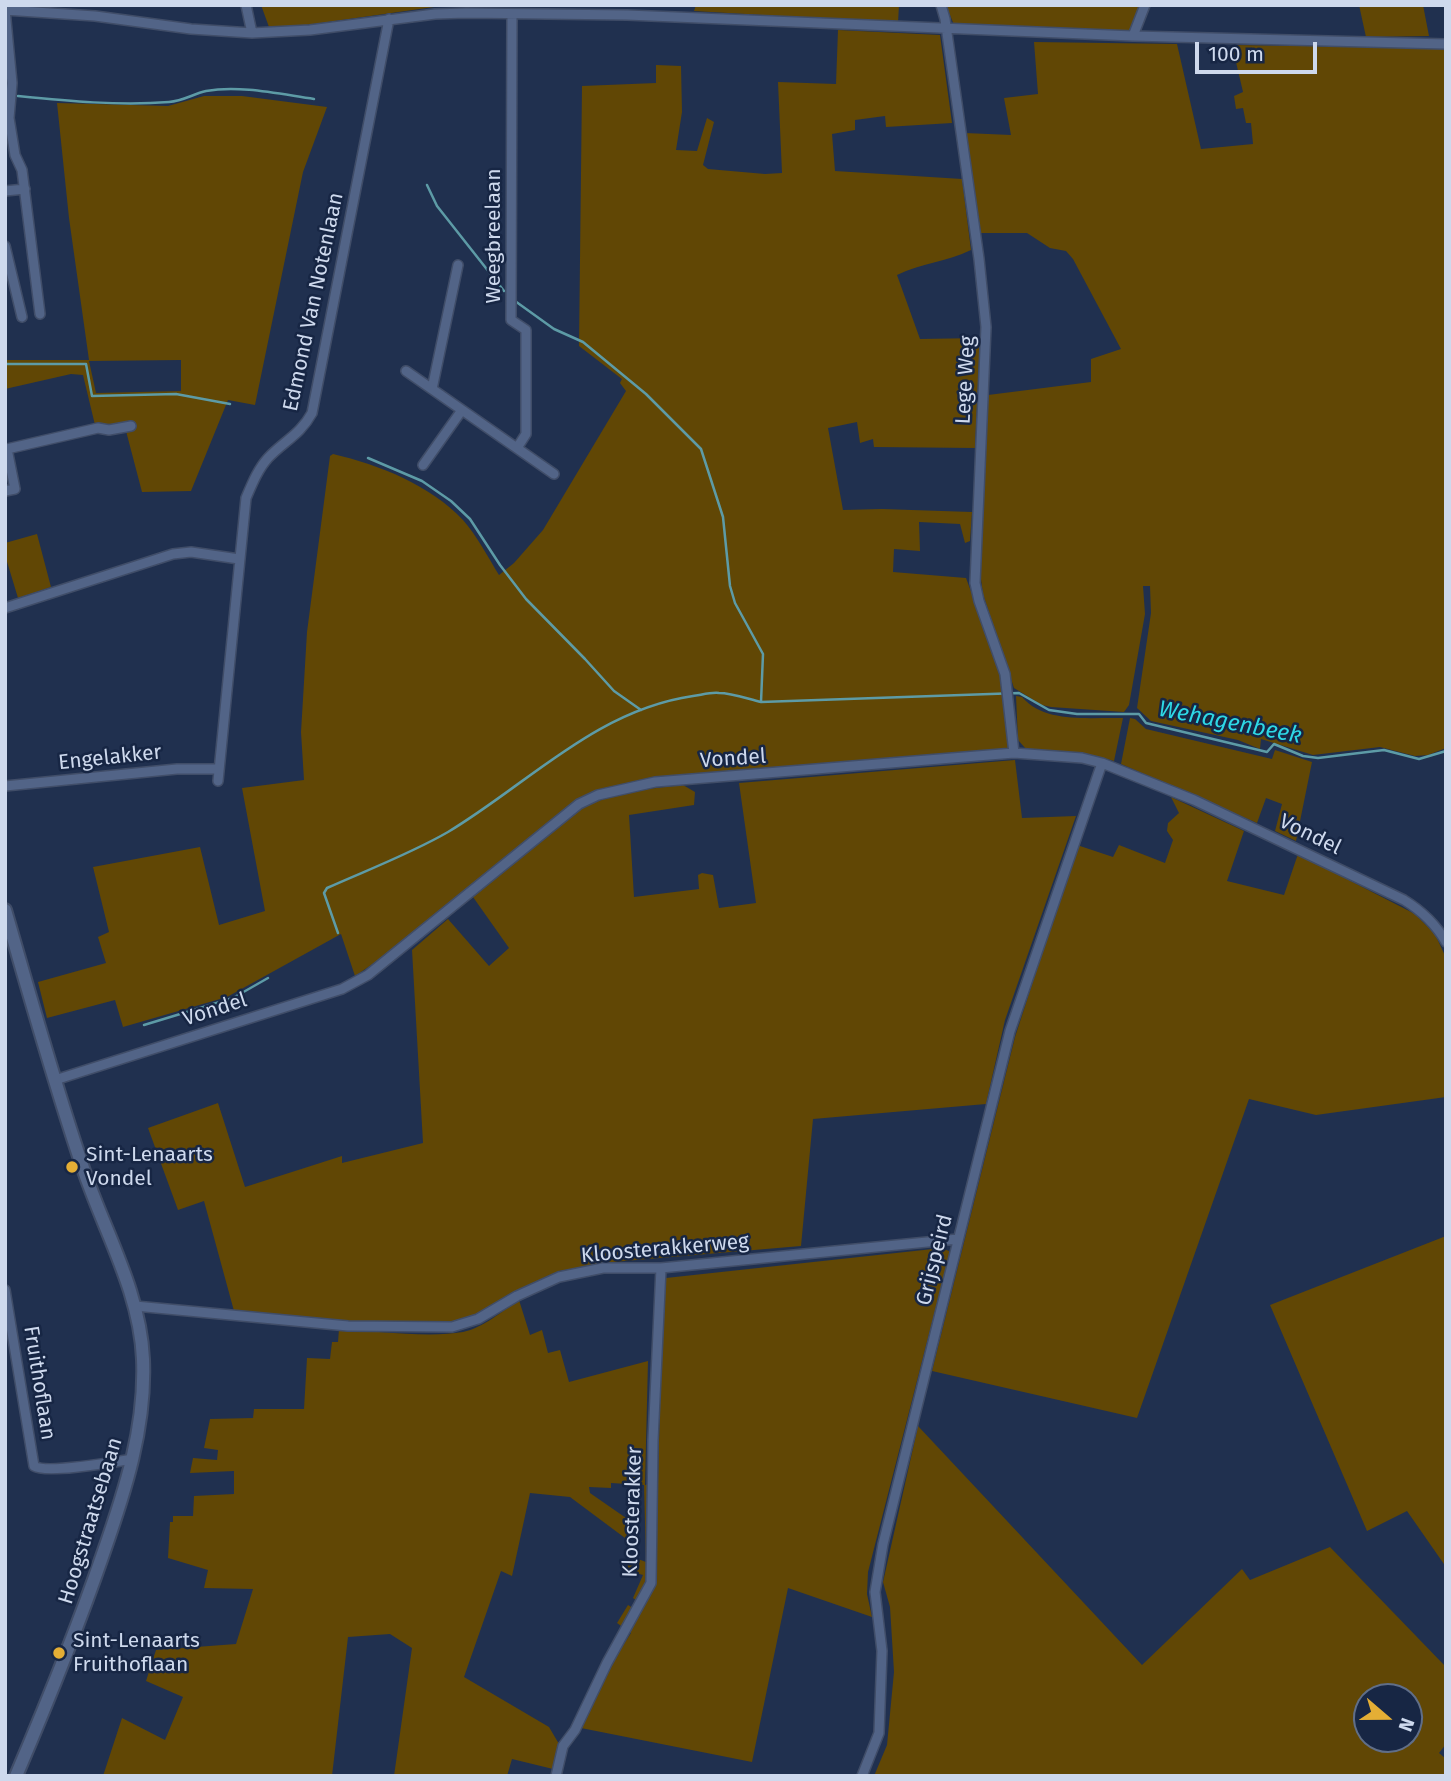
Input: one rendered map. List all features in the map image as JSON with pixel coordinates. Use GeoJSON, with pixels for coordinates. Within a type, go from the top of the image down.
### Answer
{"type":"FeatureCollection","features":[{"type":"Feature","properties":{"kind":"main road","name":"Hoogstraatsebaan"},"geometry":{"type":"LineString","coordinates":[[5,910],[83,1170],[135,1306],[143,1359],[143,1398],[133,1459],[122,1499],[83,1613],[16,1776]]}},
{"type":"Feature","properties":{"kind":"street"},"geometry":{"type":"LineString","coordinates":[[246,5],[253,33]]}},
{"type":"Feature","properties":{"kind":"street","name":"Lege Weg"},"geometry":{"type":"LineString","coordinates":[[941,5],[979,259],[986,327],[975,583],[1005,674],[1014,753]]}},
{"type":"Feature","properties":{"kind":"street"},"geometry":{"type":"LineString","coordinates":[[1133,36],[1145,5]]}},
{"type":"Feature","properties":{"kind":"street"},"geometry":{"type":"LineString","coordinates":[[40,314],[22,170],[15,155],[9,118],[12,83],[5,10],[95,16],[191,29],[253,33],[310,30],[435,14],[628,10],[946,29],[1446,44]]}},
{"type":"Feature","properties":{"kind":"street","name":"Weegbreelaan"},"geometry":{"type":"LineString","coordinates":[[512,14],[511,320],[526,330],[526,434],[517,448]]}},
{"type":"Feature","properties":{"kind":"street","name":"Edmond Van Notenlaan"},"geometry":{"type":"LineString","coordinates":[[218,781],[246,498],[267,459],[304,428],[312,413],[389,19]]}},
{"type":"Feature","properties":{"kind":"street"},"geometry":{"type":"LineString","coordinates":[[5,191],[25,189]]}},
{"type":"Feature","properties":{"kind":"street"},"geometry":{"type":"LineString","coordinates":[[5,246],[22,317]]}},
{"type":"Feature","properties":{"kind":"street"},"geometry":{"type":"LineString","coordinates":[[432,388],[458,265]]}},
{"type":"Feature","properties":{"kind":"street"},"geometry":{"type":"LineString","coordinates":[[406,371],[554,474]]}},
{"type":"Feature","properties":{"kind":"street"},"geometry":{"type":"LineString","coordinates":[[423,465],[462,410]]}},
{"type":"Feature","properties":{"kind":"street"},"geometry":{"type":"LineString","coordinates":[[5,491],[15,489],[6,450],[98,428],[109,430],[131,426]]}},
{"type":"Feature","properties":{"kind":"street"},"geometry":{"type":"LineString","coordinates":[[5,608],[173,554],[191,552],[239,559]]}},
{"type":"Feature","properties":{"kind":"street","name":"Vondel"},"geometry":{"type":"LineString","coordinates":[[55,1080],[342,989],[360,980],[398,951],[536,836],[579,804],[598,795],[655,782],[1014,753],[1082,758],[1102,763],[1194,800],[1404,900],[1421,911],[1438,928],[1446,942]]}},
{"type":"Feature","properties":{"kind":"street","name":"Grijspeird"},"geometry":{"type":"LineString","coordinates":[[862,1776],[879,1732],[882,1651],[875,1591],[878,1570],[1010,1031],[1102,763]]}},
{"type":"Feature","properties":{"kind":"street","name":"Engelakker"},"geometry":{"type":"LineString","coordinates":[[5,786],[177,769],[219,769]]}},
{"type":"Feature","properties":{"kind":"street","name":"Kloosterakkerweg"},"geometry":{"type":"LineString","coordinates":[[135,1306],[348,1326],[452,1327],[478,1319],[517,1296],[559,1277],[603,1268],[661,1268],[958,1239]]}},
{"type":"Feature","properties":{"kind":"street","name":"Kloosterakker"},"geometry":{"type":"LineString","coordinates":[[556,1776],[563,1746],[575,1730],[651,1583],[653,1440],[661,1268]]}},
{"type":"Feature","properties":{"kind":"street","name":"Fruithoflaan"},"geometry":{"type":"LineString","coordinates":[[5,1290],[34,1466],[41,1469],[60,1468],[133,1459]]}},
{"type":"Feature","properties":{"kind":"shaded area"},"geometry":{"type":"Polygon","coordinates":[[[261,5],[468,7],[434,7],[285,28],[269,27],[261,5]]]}},
{"type":"Feature","properties":{"kind":"shaded area"},"geometry":{"type":"Polygon","coordinates":[[[696,5],[899,5],[898,23],[694,11],[696,5]]]}},
{"type":"Feature","properties":{"kind":"shaded area"},"geometry":{"type":"Polygon","coordinates":[[[946,5],[1140,5],[1130,32],[954,25],[946,5]]]}},
{"type":"Feature","properties":{"kind":"shaded area"},"geometry":{"type":"Polygon","coordinates":[[[1359,5],[1423,5],[1429,36],[1366,37],[1359,5]]]}},
{"type":"Feature","properties":{"kind":"shaded area"},"geometry":{"type":"Polygon","coordinates":[[[838,30],[940,35],[952,123],[886,127],[885,116],[855,120],[855,130],[832,134],[835,171],[962,179],[971,250],[897,275],[920,339],[980,338],[975,448],[874,447],[873,439],[860,443],[857,422],[828,428],[843,510],[972,512],[970,541],[965,543],[960,524],[919,522],[920,551],[894,549],[893,572],[966,578],[997,661],[1004,690],[1009,750],[682,775],[615,786],[594,792],[570,805],[386,955],[355,976],[341,934],[227,997],[123,1027],[115,1000],[47,1018],[38,982],[106,963],[98,937],[109,932],[93,867],[200,847],[219,925],[265,911],[242,788],[304,780],[301,732],[307,632],[330,456],[333,454],[386,470],[435,496],[468,526],[499,575],[514,563],[543,530],[626,391],[620,383],[622,379],[579,346],[582,86],[656,83],[656,65],[681,66],[682,112],[676,150],[697,151],[707,118],[714,122],[703,165],[708,169],[782,173],[778,82],[836,84],[838,30]]]}},
{"type":"Feature","properties":{"kind":"shaded area"},"geometry":{"type":"Polygon","coordinates":[[[1034,42],[1177,44],[1201,149],[1253,144],[1251,123],[1246,123],[1243,108],[1236,109],[1234,96],[1243,92],[1232,45],[1446,48],[1446,748],[1428,755],[1415,756],[1380,747],[1313,755],[1261,739],[1260,749],[1238,740],[1151,721],[1137,708],[1151,613],[1150,586],[1143,586],[1145,614],[1129,705],[1124,712],[1051,707],[1042,705],[1014,688],[983,594],[980,572],[988,395],[1091,382],[1091,359],[1121,349],[1073,259],[1066,251],[1050,248],[1027,233],[981,233],[965,133],[1011,135],[1004,98],[1038,94],[1034,42]]]}},
{"type":"Feature","properties":{"kind":"shaded area"},"geometry":{"type":"Polygon","coordinates":[[[204,96],[242,96],[327,107],[303,172],[255,405],[228,400],[191,491],[142,492],[126,431],[114,426],[95,425],[83,375],[71,374],[5,389],[5,360],[89,360],[69,218],[57,103],[168,106],[204,96]],[[181,360],[89,361],[96,393],[181,391],[181,360]]]}},
{"type":"Feature","properties":{"kind":"shaded area"},"geometry":{"type":"Polygon","coordinates":[[[37,534],[51,587],[18,598],[5,555],[5,543],[37,534]]]}},
{"type":"Feature","properties":{"kind":"shaded area"},"geometry":{"type":"Polygon","coordinates":[[[1016,696],[1022,697],[1043,712],[1055,715],[1123,718],[1114,761],[1092,755],[1026,749],[1018,740],[1016,696]]]}},
{"type":"Feature","properties":{"kind":"shaded area"},"geometry":{"type":"Polygon","coordinates":[[[1130,718],[1146,729],[1272,759],[1275,750],[1312,762],[1296,841],[1275,831],[1282,804],[1266,798],[1257,823],[1121,764],[1130,718]]]}},
{"type":"Feature","properties":{"kind":"shaded area"},"geometry":{"type":"Polygon","coordinates":[[[1015,760],[1022,818],[1076,816],[1005,1020],[986,1104],[813,1119],[801,1246],[613,1262],[559,1271],[530,1284],[469,1320],[449,1324],[349,1321],[234,1311],[204,1201],[178,1210],[148,1128],[218,1103],[245,1187],[342,1156],[342,1163],[423,1143],[412,950],[448,919],[489,966],[509,948],[473,897],[580,810],[617,795],[647,789],[683,785],[695,792],[694,805],[629,815],[634,897],[699,889],[698,875],[702,873],[713,875],[719,908],[756,903],[739,783],[1015,760]]]}},
{"type":"Feature","properties":{"kind":"shaded area"},"geometry":{"type":"Polygon","coordinates":[[[1171,797],[1244,831],[1227,881],[1284,895],[1298,854],[1415,914],[1435,934],[1446,958],[1446,1097],[1316,1115],[1249,1099],[1137,1418],[932,1371],[1015,1037],[1077,845],[1113,857],[1119,845],[1165,863],[1173,840],[1167,831],[1168,823],[1179,813],[1171,797]]]}},
{"type":"Feature","properties":{"kind":"shaded area"},"geometry":{"type":"Polygon","coordinates":[[[1446,1236],[1446,1567],[1407,1511],[1367,1531],[1270,1305],[1446,1236]]]}},
{"type":"Feature","properties":{"kind":"shaded area"},"geometry":{"type":"Polygon","coordinates":[[[942,1248],[949,1251],[949,1256],[868,1572],[867,1594],[872,1617],[788,1588],[752,1762],[581,1728],[609,1667],[631,1633],[617,1623],[628,1605],[633,1608],[637,1601],[633,1598],[643,1575],[629,1571],[627,1563],[630,1556],[646,1562],[644,1485],[611,1483],[611,1488],[589,1487],[590,1493],[639,1527],[636,1534],[625,1538],[570,1497],[530,1493],[512,1576],[501,1571],[464,1677],[549,1727],[559,1744],[553,1769],[512,1759],[507,1776],[394,1776],[412,1648],[390,1634],[348,1637],[332,1776],[103,1776],[122,1718],[165,1740],[183,1697],[146,1681],[156,1650],[236,1644],[253,1589],[204,1588],[208,1570],[168,1558],[170,1522],[173,1522],[173,1516],[193,1516],[194,1496],[234,1494],[234,1471],[190,1473],[193,1458],[217,1460],[218,1450],[204,1448],[210,1419],[253,1418],[254,1409],[304,1409],[307,1358],[330,1359],[332,1342],[338,1342],[339,1329],[418,1334],[463,1332],[485,1323],[519,1300],[530,1335],[542,1330],[548,1353],[560,1350],[569,1382],[648,1361],[645,1485],[658,1482],[663,1284],[666,1278],[942,1248]]]}},
{"type":"Feature","properties":{"kind":"shaded area"},"geometry":{"type":"Polygon","coordinates":[[[918,1426],[1142,1665],[1242,1569],[1250,1580],[1330,1547],[1446,1667],[1446,1744],[1439,1753],[1446,1759],[1446,1776],[874,1776],[887,1745],[894,1672],[890,1607],[883,1582],[918,1426]]]}},
{"type":"Feature","properties":{"kind":"waterway"},"geometry":{"type":"LineString","coordinates":[[18,96],[150,103],[174,101],[206,91],[232,89],[314,99]]}},
{"type":"Feature","properties":{"kind":"waterway"},"geometry":{"type":"LineString","coordinates":[[427,185],[437,206],[504,291]]}},
{"type":"Feature","properties":{"kind":"waterway"},"geometry":{"type":"LineString","coordinates":[[515,301],[554,329],[583,342],[646,394],[701,449],[723,517],[730,586],[735,603],[763,654],[761,702]]}},
{"type":"Feature","properties":{"kind":"waterway"},"geometry":{"type":"LineString","coordinates":[[5,364],[86,364],[92,396],[176,394],[230,404]]}},
{"type":"Feature","properties":{"kind":"waterway"},"geometry":{"type":"LineString","coordinates":[[368,458],[422,481],[451,501],[470,519],[526,599],[614,691],[641,710]]}},
{"type":"Feature","properties":{"kind":"waterway","name":"Wehagenbeek"},"geometry":{"type":"LineString","coordinates":[[338,933],[324,893],[327,888],[404,855],[448,832],[564,751],[625,716],[658,704],[706,694],[729,694],[761,702],[1019,693],[1049,710],[1077,714],[1139,714],[1146,723],[1267,752],[1274,744],[1303,756],[1318,758],[1384,750],[1419,759],[1446,751]]}},
{"type":"Feature","properties":{"kind":"waterway"},"geometry":{"type":"LineString","coordinates":[[144,1025],[233,998],[268,978]]}},
{"type":"Feature","properties":{"kind":"place","name":"Sint-Lenaarts Vondel"},"geometry":{"type":"Point","coordinates":[72,1167]}},
{"type":"Feature","properties":{"kind":"place","name":"Sint-Lenaarts Fruithoflaan"},"geometry":{"type":"Point","coordinates":[59,1653]}}]}
